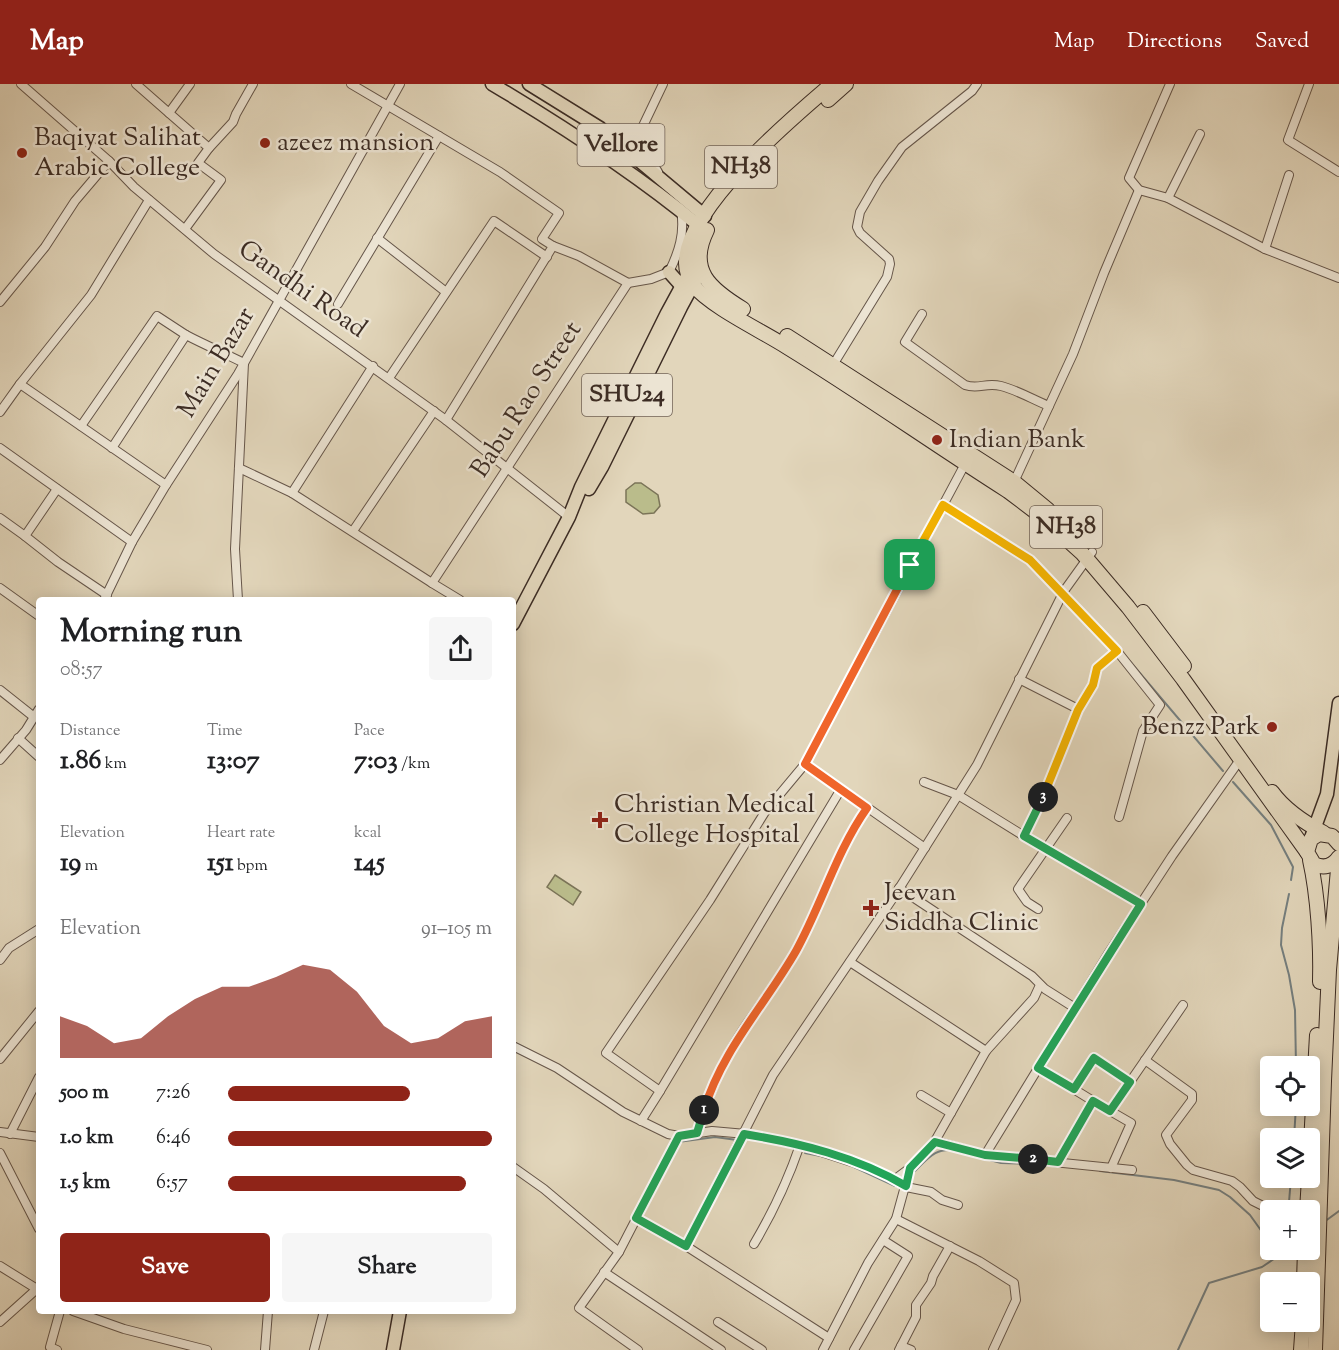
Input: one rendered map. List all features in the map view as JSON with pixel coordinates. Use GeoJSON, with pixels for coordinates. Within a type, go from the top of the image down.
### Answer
{"type":"FeatureCollection","features":[{"type":"Feature","properties":{"kind":"highway","name":"NH38"},"geometry":{"type":"LineString","coordinates":[[832,84],[740,168],[702,220],[687,253],[686,264],[692,277],[712,300],[1008,491],[1090,556]]}},
{"type":"Feature","properties":{"kind":"highway","name":"NH38"},"geometry":{"type":"LineString","coordinates":[[692,277],[701,242],[729,195],[768,151],[846,84]]}},
{"type":"Feature","properties":{"kind":"highway","name":"NH38"},"geometry":{"type":"LineString","coordinates":[[692,277],[706,280],[731,302],[833,364],[1014,482],[1057,518],[1167,642],[1242,756],[1313,843]]}},
{"type":"Feature","properties":{"kind":"highway","name":"NH38"},"geometry":{"type":"LineString","coordinates":[[1242,756],[1313,843],[1320,966],[1312,1128]]}},
{"type":"Feature","properties":{"kind":"highway","name":"NH38"},"geometry":{"type":"LineString","coordinates":[[1313,843],[1332,836],[1339,843]]}},
{"type":"Feature","properties":{"kind":"highway"},"geometry":{"type":"LineString","coordinates":[[1313,843],[1318,866],[1328,866],[1339,857]]}},
{"type":"Feature","properties":{"kind":"highway"},"geometry":{"type":"LineString","coordinates":[[1314,1200],[1329,981],[1338,905],[1339,857]]}},
{"type":"Feature","properties":{"kind":"highway"},"geometry":{"type":"LineString","coordinates":[[1302,1332],[1302,1350]]}},
{"type":"Feature","properties":{"kind":"highway"},"geometry":{"type":"LineString","coordinates":[[1313,1332],[1315,1350]]}},
{"type":"Feature","properties":{"kind":"main road"},"geometry":{"type":"LineString","coordinates":[[492,84],[588,143],[682,211],[702,220]]}},
{"type":"Feature","properties":{"kind":"main road","name":"Vellore"},"geometry":{"type":"LineString","coordinates":[[529,84],[600,129],[663,180],[702,220]]}},
{"type":"Feature","properties":{"kind":"main road"},"geometry":{"type":"LineString","coordinates":[[669,272],[692,277]]}},
{"type":"Feature","properties":{"kind":"main road","name":"SHU24"},"geometry":{"type":"LineString","coordinates":[[516,618],[569,517],[602,467],[692,277]]}},
{"type":"Feature","properties":{"kind":"main road"},"geometry":{"type":"LineString","coordinates":[[1313,843],[1327,794],[1339,703]]}},
{"type":"Feature","properties":{"kind":"main road"},"geometry":{"type":"LineString","coordinates":[[1339,835],[1339,843]]}},
{"type":"Feature","properties":{"kind":"main road"},"geometry":{"type":"LineString","coordinates":[[393,1350],[399,1314]]}},
{"type":"Feature","properties":{"kind":"street","name":"Gandhi Road"},"geometry":{"type":"LineString","coordinates":[[22,84],[149,200],[214,254],[434,411],[569,517]]}},
{"type":"Feature","properties":{"kind":"street"},"geometry":{"type":"LineString","coordinates":[[136,84],[209,148]]}},
{"type":"Feature","properties":{"kind":"street"},"geometry":{"type":"LineString","coordinates":[[170,113],[190,84]]}},
{"type":"Feature","properties":{"kind":"street"},"geometry":{"type":"LineString","coordinates":[[185,230],[222,180],[198,163],[233,122],[253,84]]}},
{"type":"Feature","properties":{"kind":"street"},"geometry":{"type":"LineString","coordinates":[[351,84],[500,172],[559,213],[542,239],[628,283],[651,279],[669,272],[678,253],[683,229],[682,211],[645,151],[643,126],[663,84]]}},
{"type":"Feature","properties":{"kind":"street","name":"Main Bazar"},"geometry":{"type":"LineString","coordinates":[[106,597],[132,542],[244,363],[400,84]]}},
{"type":"Feature","properties":{"kind":"street"},"geometry":{"type":"LineString","coordinates":[[833,364],[887,277],[890,264],[889,259],[860,233],[857,227],[860,212],[902,147],[972,91],[977,84]]}},
{"type":"Feature","properties":{"kind":"street"},"geometry":{"type":"LineString","coordinates":[[1170,84],[1129,178],[1139,190],[1168,198],[1265,249],[1339,278]]}},
{"type":"Feature","properties":{"kind":"street"},"geometry":{"type":"LineString","coordinates":[[1309,84],[1288,140],[1339,172]]}},
{"type":"Feature","properties":{"kind":"street"},"geometry":{"type":"LineString","coordinates":[[1168,198],[1200,134]]}},
{"type":"Feature","properties":{"kind":"street"},"geometry":{"type":"LineString","coordinates":[[338,304],[439,136]]}},
{"type":"Feature","properties":{"kind":"street"},"geometry":{"type":"LineString","coordinates":[[0,302],[45,247],[75,201],[109,162]]}},
{"type":"Feature","properties":{"kind":"street"},"geometry":{"type":"LineString","coordinates":[[1265,249],[1289,175]]}},
{"type":"Feature","properties":{"kind":"street"},"geometry":{"type":"LineString","coordinates":[[1014,482],[1073,354],[1139,190]]}},
{"type":"Feature","properties":{"kind":"street"},"geometry":{"type":"LineString","coordinates":[[0,412],[91,295],[149,200]]}},
{"type":"Feature","properties":{"kind":"street"},"geometry":{"type":"LineString","coordinates":[[389,378],[494,221],[547,257]]}},
{"type":"Feature","properties":{"kind":"street"},"geometry":{"type":"LineString","coordinates":[[377,238],[446,292]]}},
{"type":"Feature","properties":{"kind":"street"},"geometry":{"type":"LineString","coordinates":[[446,420],[554,246]]}},
{"type":"Feature","properties":{"kind":"street","name":"Babu Rao Street"},"geometry":{"type":"LineString","coordinates":[[432,583],[628,283]]}},
{"type":"Feature","properties":{"kind":"street"},"geometry":{"type":"LineString","coordinates":[[922,314],[905,342],[964,385],[974,388],[987,384],[1002,386],[1049,406]]}},
{"type":"Feature","properties":{"kind":"street"},"geometry":{"type":"LineString","coordinates":[[81,426],[157,316],[186,334],[244,363],[235,549],[238,597]]}},
{"type":"Feature","properties":{"kind":"street"},"geometry":{"type":"LineString","coordinates":[[112,448],[186,334]]}},
{"type":"Feature","properties":{"kind":"street"},"geometry":{"type":"LineString","coordinates":[[291,493],[373,366]]}},
{"type":"Feature","properties":{"kind":"street"},"geometry":{"type":"LineString","coordinates":[[20,384],[166,485]]}},
{"type":"Feature","properties":{"kind":"street"},"geometry":{"type":"LineString","coordinates":[[353,531],[434,411]]}},
{"type":"Feature","properties":{"kind":"street"},"geometry":{"type":"LineString","coordinates":[[0,448],[132,542]]}},
{"type":"Feature","properties":{"kind":"street"},"geometry":{"type":"LineString","coordinates":[[660,1091],[606,1053],[710,900],[765,812],[805,764],[965,464]]}},
{"type":"Feature","properties":{"kind":"street"},"geometry":{"type":"LineString","coordinates":[[239,468],[291,493],[455,597]]}},
{"type":"Feature","properties":{"kind":"street"},"geometry":{"type":"LineString","coordinates":[[25,536],[57,489]]}},
{"type":"Feature","properties":{"kind":"street"},"geometry":{"type":"LineString","coordinates":[[943,505],[1030,560],[1117,651],[1160,705],[1143,731],[1119,817]]}},
{"type":"Feature","properties":{"kind":"street"},"geometry":{"type":"LineString","coordinates":[[0,518],[106,597]]}},
{"type":"Feature","properties":{"kind":"street"},"geometry":{"type":"LineString","coordinates":[[686,1246],[773,1075],[899,888],[977,765],[1062,595],[1090,556]]}},
{"type":"Feature","properties":{"kind":"street"},"geometry":{"type":"LineString","coordinates":[[0,588],[36,614]]}},
{"type":"Feature","properties":{"kind":"street"},"geometry":{"type":"LineString","coordinates":[[1024,836],[1042,799],[1078,710],[1093,685],[1097,668],[1117,651]]}},
{"type":"Feature","properties":{"kind":"street"},"geometry":{"type":"LineString","coordinates":[[1019,679],[1078,710]]}},
{"type":"Feature","properties":{"kind":"street"},"geometry":{"type":"LineString","coordinates":[[0,690],[36,712]]}},
{"type":"Feature","properties":{"kind":"street"},"geometry":{"type":"LineString","coordinates":[[1,755],[18,738],[36,714]]}},
{"type":"Feature","properties":{"kind":"street"},"geometry":{"type":"LineString","coordinates":[[18,738],[36,754]]}},
{"type":"Feature","properties":{"kind":"street"},"geometry":{"type":"LineString","coordinates":[[985,1155],[1141,904],[1242,756]]}},
{"type":"Feature","properties":{"kind":"street"},"geometry":{"type":"LineString","coordinates":[[805,764],[925,848]]}},
{"type":"Feature","properties":{"kind":"street"},"geometry":{"type":"LineString","coordinates":[[924,782],[958,795],[1141,904]]}},
{"type":"Feature","properties":{"kind":"street"},"geometry":{"type":"LineString","coordinates":[[641,1121],[841,789]]}},
{"type":"Feature","properties":{"kind":"street"},"geometry":{"type":"LineString","coordinates":[[697,1133],[706,1102],[737,1038],[795,953],[850,832],[867,808]]}},
{"type":"Feature","properties":{"kind":"street"},"geometry":{"type":"LineString","coordinates":[[1038,909],[1027,902],[1018,889],[1067,818]]}},
{"type":"Feature","properties":{"kind":"street"},"geometry":{"type":"LineString","coordinates":[[899,888],[1032,976],[1040,985],[1075,1008]]}},
{"type":"Feature","properties":{"kind":"street"},"geometry":{"type":"LineString","coordinates":[[0,960],[9,948],[36,931]]}},
{"type":"Feature","properties":{"kind":"street"},"geometry":{"type":"LineString","coordinates":[[850,962],[986,1051]]}},
{"type":"Feature","properties":{"kind":"street"},"geometry":{"type":"LineString","coordinates":[[894,1180],[910,1168],[935,1142],[986,1051],[1034,998],[1040,985]]}},
{"type":"Feature","properties":{"kind":"street"},"geometry":{"type":"LineString","coordinates":[[1110,1111],[1183,1005]]}},
{"type":"Feature","properties":{"kind":"street"},"geometry":{"type":"LineString","coordinates":[[0,1059],[36,1015]]}},
{"type":"Feature","properties":{"kind":"street"},"geometry":{"type":"LineString","coordinates":[[516,1048],[557,1068],[623,1112],[668,1134],[679,1136],[712,1131],[744,1134],[800,1145],[870,1168],[906,1186],[931,1192],[942,1200],[958,1205]]}},
{"type":"Feature","properties":{"kind":"street"},"geometry":{"type":"LineString","coordinates":[[1074,1089],[1094,1058],[1130,1082]]}},
{"type":"Feature","properties":{"kind":"street"},"geometry":{"type":"LineString","coordinates":[[1145,1060],[1190,1091],[1193,1097],[1166,1135],[1187,1166],[1193,1170],[1232,1181],[1260,1205]]}},
{"type":"Feature","properties":{"kind":"street"},"geometry":{"type":"LineString","coordinates":[[1038,1068],[1131,1123],[1111,1168]]}},
{"type":"Feature","properties":{"kind":"street"},"geometry":{"type":"LineString","coordinates":[[10,1134],[36,1083]]}},
{"type":"Feature","properties":{"kind":"street"},"geometry":{"type":"LineString","coordinates":[[921,1095],[951,1113]]}},
{"type":"Feature","properties":{"kind":"street"},"geometry":{"type":"LineString","coordinates":[[1058,1162],[1093,1101]]}},
{"type":"Feature","properties":{"kind":"street"},"geometry":{"type":"LineString","coordinates":[[0,1132],[36,1137]]}},
{"type":"Feature","properties":{"kind":"street"},"geometry":{"type":"LineString","coordinates":[[638,1350],[626,1347],[579,1308],[619,1252],[679,1136]]}},
{"type":"Feature","properties":{"kind":"street"},"geometry":{"type":"LineString","coordinates":[[935,1142],[985,1155],[1132,1170]]}},
{"type":"Feature","properties":{"kind":"street"},"geometry":{"type":"LineString","coordinates":[[754,1244],[781,1194],[800,1145]]}},
{"type":"Feature","properties":{"kind":"street"},"geometry":{"type":"LineString","coordinates":[[0,1153],[36,1223]]}},
{"type":"Feature","properties":{"kind":"street"},"geometry":{"type":"LineString","coordinates":[[822,1350],[896,1219],[910,1168]]}},
{"type":"Feature","properties":{"kind":"street"},"geometry":{"type":"LineString","coordinates":[[516,1169],[544,1189],[619,1252]]}},
{"type":"Feature","properties":{"kind":"street"},"geometry":{"type":"LineString","coordinates":[[636,1218],[686,1246],[829,1338]]}},
{"type":"Feature","properties":{"kind":"street"},"geometry":{"type":"LineString","coordinates":[[896,1219],[979,1261],[1014,1283],[1016,1300],[993,1350]]}},
{"type":"Feature","properties":{"kind":"street"},"geometry":{"type":"LineString","coordinates":[[854,1350],[908,1256],[883,1240]]}},
{"type":"Feature","properties":{"kind":"street"},"geometry":{"type":"LineString","coordinates":[[911,1350],[900,1348],[916,1317],[916,1305],[931,1283],[950,1246]]}},
{"type":"Feature","properties":{"kind":"street"},"geometry":{"type":"LineString","coordinates":[[0,1266],[36,1287]]}},
{"type":"Feature","properties":{"kind":"street"},"geometry":{"type":"LineString","coordinates":[[604,1272],[721,1350]]}},
{"type":"Feature","properties":{"kind":"street"},"geometry":{"type":"LineString","coordinates":[[0,1322],[36,1290]]}},
{"type":"Feature","properties":{"kind":"street"},"geometry":{"type":"LineString","coordinates":[[52,1349],[59,1314]]}},
{"type":"Feature","properties":{"kind":"street"},"geometry":{"type":"LineString","coordinates":[[82,1314],[124,1329],[207,1350]]}},
{"type":"Feature","properties":{"kind":"street"},"geometry":{"type":"LineString","coordinates":[[265,1350],[268,1314]]}},
{"type":"Feature","properties":{"kind":"street"},"geometry":{"type":"LineString","coordinates":[[314,1350],[323,1314]]}},
{"type":"Feature","properties":{"kind":"street"},"geometry":{"type":"LineString","coordinates":[[718,1322],[762,1350]]}},
{"type":"Feature","properties":{"kind":"green space"},"geometry":{"type":"Polygon","coordinates":[[[635,483],[641,483],[658,495],[660,506],[654,513],[643,514],[626,502],[626,490],[635,483]]]}},
{"type":"Feature","properties":{"kind":"green space"},"geometry":{"type":"Polygon","coordinates":[[[555,875],[581,892],[573,905],[547,887],[555,875]]]}},
{"type":"Feature","properties":{"kind":"waterway"},"geometry":{"type":"LineString","coordinates":[[1122,652],[1223,771]]}},
{"type":"Feature","properties":{"kind":"waterway"},"geometry":{"type":"LineString","coordinates":[[1233,782],[1271,825],[1293,867],[1291,880]]}},
{"type":"Feature","properties":{"kind":"waterway"},"geometry":{"type":"LineString","coordinates":[[1289,894],[1281,945],[1295,1010],[1296,1056]]}},
{"type":"Feature","properties":{"kind":"waterway"},"geometry":{"type":"LineString","coordinates":[[1295,1116],[1295,1128]]}},
{"type":"Feature","properties":{"kind":"waterway"},"geometry":{"type":"LineString","coordinates":[[678,1142],[715,1137],[737,1140]]}},
{"type":"Feature","properties":{"kind":"waterway"},"geometry":{"type":"LineString","coordinates":[[911,1175],[937,1152],[958,1151]]}},
{"type":"Feature","properties":{"kind":"waterway"},"geometry":{"type":"LineString","coordinates":[[805,1153],[826,1157]]}},
{"type":"Feature","properties":{"kind":"waterway"},"geometry":{"type":"LineString","coordinates":[[975,1156],[1001,1163],[1040,1164]]}},
{"type":"Feature","properties":{"kind":"waterway"},"geometry":{"type":"LineString","coordinates":[[854,1167],[895,1186],[898,1184]]}},
{"type":"Feature","properties":{"kind":"waterway"},"geometry":{"type":"LineString","coordinates":[[1100,1171],[1174,1180],[1219,1190],[1250,1215],[1260,1229]]}},
{"type":"Feature","properties":{"kind":"waterway"},"geometry":{"type":"LineString","coordinates":[[1289,1200],[1290,1188]]}},
{"type":"Feature","properties":{"kind":"waterway"},"geometry":{"type":"LineString","coordinates":[[1324,1222],[1339,1211]]}},
{"type":"Feature","properties":{"kind":"waterway"},"geometry":{"type":"LineString","coordinates":[[1178,1350],[1209,1283],[1262,1267],[1272,1260]]}},
{"type":"Feature","properties":{"kind":"place","name":"azeez mansion"},"geometry":{"type":"Point","coordinates":[265,143]}},
{"type":"Feature","properties":{"kind":"place","name":"Baqiyat Salihat Arabic College"},"geometry":{"type":"Point","coordinates":[22,153]}},
{"type":"Feature","properties":{"kind":"place","name":"Indian Bank"},"geometry":{"type":"Point","coordinates":[937,440]}},
{"type":"Feature","properties":{"kind":"place","name":"Benzz Park"},"geometry":{"type":"Point","coordinates":[1272,727]}},
{"type":"Feature","properties":{"kind":"place","name":"Christian Medical College Hospital"},"geometry":{"type":"Point","coordinates":[600,820]}},
{"type":"Feature","properties":{"kind":"place","name":"Jeevan Siddha Clinic"},"geometry":{"type":"Point","coordinates":[871,908]}},
{"type":"Feature","properties":{"kind":"route"},"geometry":{"type":"LineString","coordinates":[[943,505],[1030,560],[1117,651],[1097,668],[1093,685],[1078,710],[1042,799],[1024,836],[1141,904],[1038,1068],[1074,1089],[1094,1058],[1130,1082],[1110,1111],[1093,1101],[1058,1162],[985,1155],[935,1142],[910,1168],[906,1186],[870,1168],[828,1153],[744,1134],[686,1246],[636,1218],[679,1136],[697,1133],[706,1102],[737,1038],[795,953],[850,832],[867,808],[805,764],[910,565],[943,505]]}}]}
